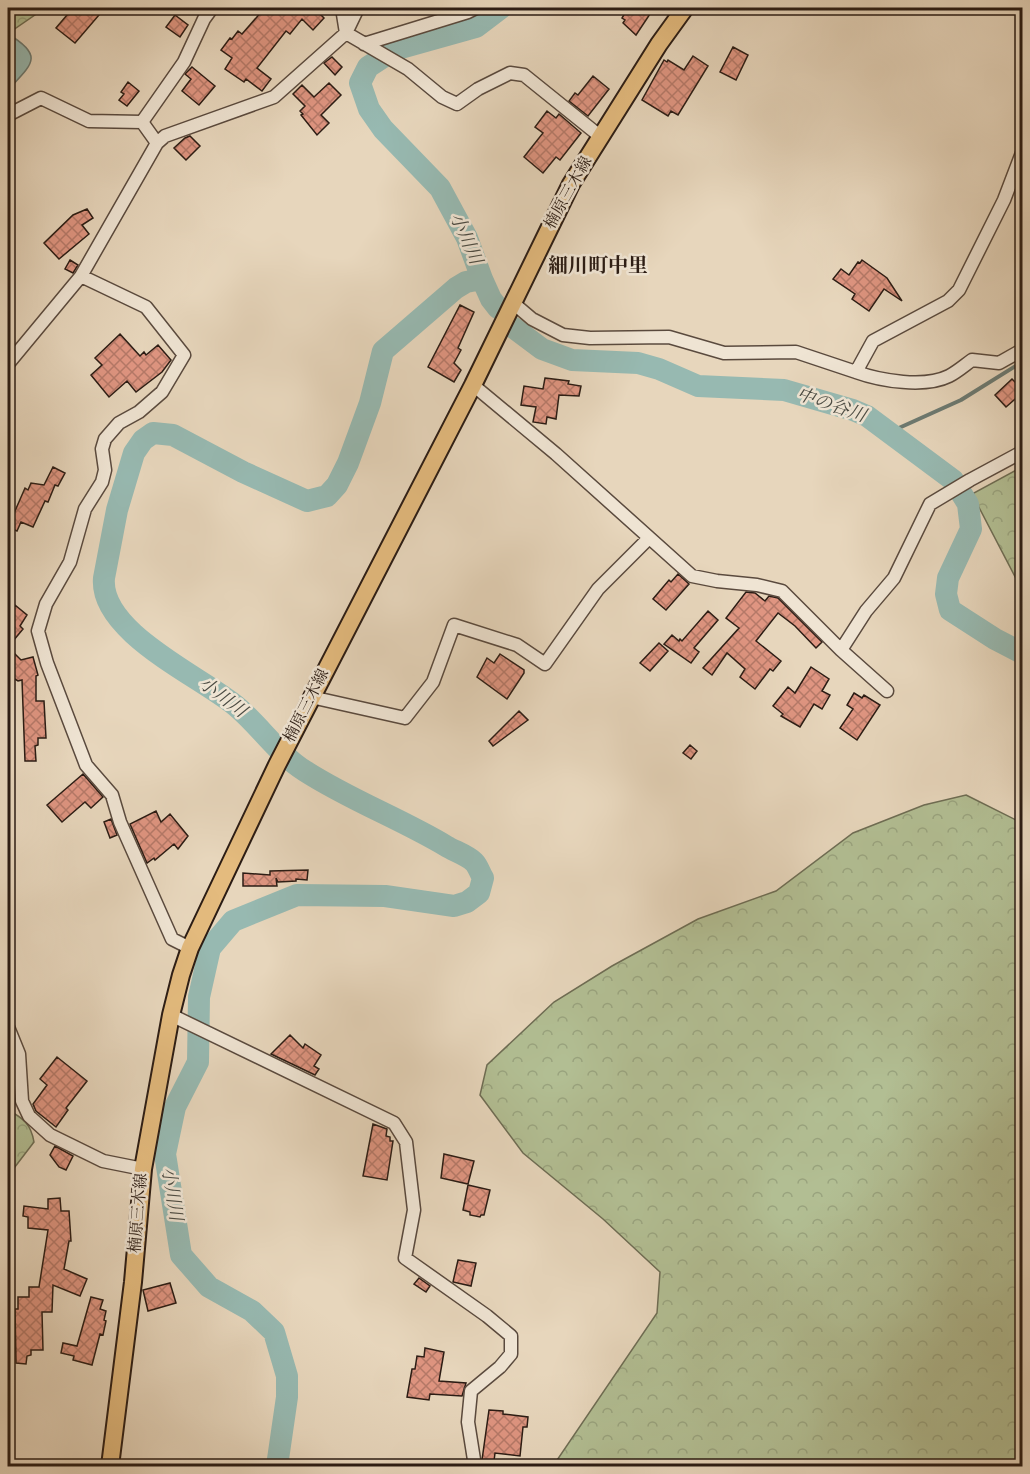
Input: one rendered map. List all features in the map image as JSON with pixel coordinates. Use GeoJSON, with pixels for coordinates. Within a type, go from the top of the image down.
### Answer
{"type":"FeatureCollection","features":[{"type":"Feature","properties":{"kind":"main road","name":"楠原三木線"},"geometry":{"type":"LineString","coordinates":[[110,1467],[133,1282],[143,1169],[171,1015],[190,948],[277,765],[473,385],[571,184],[659,44],[685,8]]}},
{"type":"Feature","properties":{"kind":"street"},"geometry":{"type":"LineString","coordinates":[[142,122],[184,62],[212,8]]}},
{"type":"Feature","properties":{"kind":"street"},"geometry":{"type":"LineString","coordinates":[[342,8],[346,33],[408,69],[442,97],[457,104],[478,89],[510,73],[524,75],[601,137]]}},
{"type":"Feature","properties":{"kind":"street"},"geometry":{"type":"LineString","coordinates":[[8,364],[81,276],[157,143],[165,136],[274,97],[346,33],[358,8]]}},
{"type":"Feature","properties":{"kind":"street"},"geometry":{"type":"LineString","coordinates":[[364,44],[476,8]]}},
{"type":"Feature","properties":{"kind":"street"},"geometry":{"type":"LineString","coordinates":[[8,115],[41,98],[89,121],[142,122]]}},
{"type":"Feature","properties":{"kind":"street"},"geometry":{"type":"LineString","coordinates":[[142,122],[157,143]]}},
{"type":"Feature","properties":{"kind":"street"},"geometry":{"type":"LineString","coordinates":[[856,372],[873,341],[948,301],[959,291],[1004,200],[1023,153]]}},
{"type":"Feature","properties":{"kind":"street"},"geometry":{"type":"LineString","coordinates":[[81,276],[146,307],[184,355],[162,392],[139,412],[119,423],[105,439],[102,449],[105,470],[102,482],[84,509],[70,562],[46,604],[38,631],[47,663],[86,765],[112,795],[120,822],[172,939],[190,948]]}},
{"type":"Feature","properties":{"kind":"street"},"geometry":{"type":"LineString","coordinates":[[512,302],[532,319],[563,335],[590,338],[669,337],[723,354],[796,352],[872,378],[927,383],[949,376],[972,360],[999,363],[1023,350]]}},
{"type":"Feature","properties":{"kind":"street"},"geometry":{"type":"LineString","coordinates":[[473,385],[556,454],[692,576],[757,585],[782,591],[841,650],[887,691]]}},
{"type":"Feature","properties":{"kind":"street"},"geometry":{"type":"LineString","coordinates":[[841,650],[866,611],[894,578],[930,504],[1023,452]]}},
{"type":"Feature","properties":{"kind":"street"},"geometry":{"type":"LineString","coordinates":[[311,698],[405,718],[433,682],[454,625],[517,645],[545,664],[598,589],[649,538]]}},
{"type":"Feature","properties":{"kind":"street"},"geometry":{"type":"LineString","coordinates":[[171,1015],[394,1124],[406,1142],[414,1210],[405,1258],[487,1316],[511,1336],[511,1354],[471,1391],[468,1422],[475,1467]]}},
{"type":"Feature","properties":{"kind":"street"},"geometry":{"type":"LineString","coordinates":[[8,1027],[19,1054],[22,1101],[29,1116],[50,1135],[103,1161],[143,1169]]}},
{"type":"Feature","properties":{"kind":"green space"},"geometry":{"type":"Polygon","coordinates":[[[8,8],[45,8],[8,31],[8,8]]]}},
{"type":"Feature","properties":{"kind":"green space"},"geometry":{"type":"Polygon","coordinates":[[[1022,467],[1022,590],[972,494],[1022,467]]]}},
{"type":"Feature","properties":{"kind":"green space"},"geometry":{"type":"Polygon","coordinates":[[[966,795],[1022,823],[1022,1466],[553,1466],[657,1313],[660,1272],[603,1219],[523,1153],[480,1095],[487,1065],[554,1002],[612,966],[698,919],[776,891],[853,833],[924,805],[966,795]]]}},
{"type":"Feature","properties":{"kind":"green space"},"geometry":{"type":"Polygon","coordinates":[[[8,1110],[26,1122],[34,1142],[8,1176],[8,1110]]]}},
{"type":"Feature","properties":{"kind":"water"},"geometry":{"type":"Polygon","coordinates":[[[8,34],[27,48],[31,60],[28,67],[8,90],[8,34]]]}},
{"type":"Feature","properties":{"kind":"building"},"geometry":{"type":"Polygon","coordinates":[[[73,8],[105,8],[75,43],[56,28],[73,8]]]}},
{"type":"Feature","properties":{"kind":"building"},"geometry":{"type":"Polygon","coordinates":[[[276,8],[293,8],[300,13],[304,8],[314,8],[324,18],[313,30],[302,19],[290,34],[286,31],[257,68],[271,79],[262,91],[246,79],[244,82],[225,69],[232,58],[221,50],[238,31],[242,34],[263,10],[270,14],[276,8]]]}},
{"type":"Feature","properties":{"kind":"building"},"geometry":{"type":"Polygon","coordinates":[[[628,8],[654,8],[636,35],[623,23],[625,20],[622,18],[628,8]]]}},
{"type":"Feature","properties":{"kind":"building"},"geometry":{"type":"Polygon","coordinates":[[[175,15],[188,25],[180,37],[166,27],[175,15]]]}},
{"type":"Feature","properties":{"kind":"building"},"geometry":{"type":"Polygon","coordinates":[[[733,47],[748,55],[736,80],[720,72],[733,47]]]}},
{"type":"Feature","properties":{"kind":"building"},"geometry":{"type":"Polygon","coordinates":[[[693,56],[708,66],[678,115],[671,111],[668,116],[642,100],[664,60],[684,70],[693,56]]]}},
{"type":"Feature","properties":{"kind":"building"},"geometry":{"type":"Polygon","coordinates":[[[332,57],[342,67],[335,75],[324,63],[332,57]]]}},
{"type":"Feature","properties":{"kind":"building"},"geometry":{"type":"Polygon","coordinates":[[[192,67],[215,86],[199,105],[182,91],[191,79],[185,74],[192,67]]]}},
{"type":"Feature","properties":{"kind":"building"},"geometry":{"type":"Polygon","coordinates":[[[593,76],[609,89],[588,116],[569,101],[575,93],[578,95],[593,76]]]}},
{"type":"Feature","properties":{"kind":"building"},"geometry":{"type":"Polygon","coordinates":[[[128,82],[139,91],[127,106],[119,100],[128,82]]]}},
{"type":"Feature","properties":{"kind":"building"},"geometry":{"type":"Polygon","coordinates":[[[329,83],[341,95],[321,115],[329,123],[317,135],[301,115],[303,114],[300,111],[305,106],[293,94],[302,85],[314,97],[329,83]]]}},
{"type":"Feature","properties":{"kind":"building"},"geometry":{"type":"Polygon","coordinates":[[[547,111],[556,118],[559,114],[581,133],[560,160],[556,157],[543,173],[524,157],[543,133],[535,127],[547,111]]]}},
{"type":"Feature","properties":{"kind":"building"},"geometry":{"type":"Polygon","coordinates":[[[190,136],[200,146],[186,160],[174,148],[190,136]]]}},
{"type":"Feature","properties":{"kind":"building"},"geometry":{"type":"Polygon","coordinates":[[[87,209],[93,218],[82,225],[89,234],[59,259],[44,243],[73,215],[87,209]]]}},
{"type":"Feature","properties":{"kind":"building"},"geometry":{"type":"Polygon","coordinates":[[[70,260],[78,265],[73,273],[65,269],[70,260]]]}},
{"type":"Feature","properties":{"kind":"building"},"geometry":{"type":"Polygon","coordinates":[[[862,260],[887,278],[902,301],[884,289],[869,311],[852,299],[855,294],[833,279],[841,269],[849,275],[862,260]]]}},
{"type":"Feature","properties":{"kind":"building"},"geometry":{"type":"Polygon","coordinates":[[[460,305],[474,312],[458,348],[461,350],[454,363],[461,370],[454,382],[428,367],[460,305]]]}},
{"type":"Feature","properties":{"kind":"building"},"geometry":{"type":"Polygon","coordinates":[[[120,334],[140,356],[144,352],[146,355],[158,345],[171,360],[162,372],[136,392],[127,381],[109,397],[91,375],[102,365],[95,358],[120,334]]]}},
{"type":"Feature","properties":{"kind":"building"},"geometry":{"type":"Polygon","coordinates":[[[1023,376],[1023,392],[1006,407],[995,395],[1012,379],[1015,382],[1023,376]]]}},
{"type":"Feature","properties":{"kind":"building"},"geometry":{"type":"Polygon","coordinates":[[[545,378],[569,381],[568,384],[581,386],[579,396],[559,395],[556,419],[547,417],[546,424],[533,422],[536,407],[521,405],[524,386],[543,389],[545,378]]]}},
{"type":"Feature","properties":{"kind":"building"},"geometry":{"type":"Polygon","coordinates":[[[53,467],[65,473],[58,486],[55,485],[48,502],[45,501],[33,527],[21,522],[17,531],[8,527],[25,488],[28,490],[31,483],[44,485],[53,467]]]}},
{"type":"Feature","properties":{"kind":"building"},"geometry":{"type":"Polygon","coordinates":[[[678,574],[689,584],[666,610],[653,599],[669,580],[671,582],[678,574]]]}},
{"type":"Feature","properties":{"kind":"building"},"geometry":{"type":"Polygon","coordinates":[[[746,592],[755,593],[765,601],[769,596],[778,598],[822,642],[816,648],[795,626],[778,613],[756,641],[781,661],[773,671],[770,669],[755,689],[740,677],[745,669],[727,653],[712,675],[703,668],[739,628],[726,618],[746,592]]]}},
{"type":"Feature","properties":{"kind":"building"},"geometry":{"type":"Polygon","coordinates":[[[15,605],[27,615],[20,626],[23,629],[8,647],[8,613],[15,605]]]}},
{"type":"Feature","properties":{"kind":"building"},"geometry":{"type":"Polygon","coordinates":[[[708,611],[718,620],[694,648],[699,652],[691,663],[664,644],[672,635],[682,641],[708,611]]]}},
{"type":"Feature","properties":{"kind":"building"},"geometry":{"type":"Polygon","coordinates":[[[659,643],[668,651],[650,671],[640,663],[659,643]]]}},
{"type":"Feature","properties":{"kind":"building"},"geometry":{"type":"Polygon","coordinates":[[[8,647],[21,660],[33,657],[38,675],[36,676],[36,701],[44,701],[46,738],[38,738],[38,745],[35,746],[36,761],[25,761],[22,680],[18,681],[8,675],[8,647]]]}},
{"type":"Feature","properties":{"kind":"building"},"geometry":{"type":"Polygon","coordinates":[[[500,654],[524,670],[507,699],[477,677],[487,658],[494,663],[500,654]]]}},
{"type":"Feature","properties":{"kind":"building"},"geometry":{"type":"Polygon","coordinates":[[[811,667],[829,679],[822,691],[830,695],[822,709],[814,704],[800,727],[781,716],[783,714],[773,706],[788,687],[795,693],[811,667]]]}},
{"type":"Feature","properties":{"kind":"building"},"geometry":{"type":"Polygon","coordinates":[[[854,693],[862,698],[864,695],[880,705],[857,740],[840,728],[853,709],[847,705],[854,693]]]}},
{"type":"Feature","properties":{"kind":"building"},"geometry":{"type":"Polygon","coordinates":[[[519,711],[528,720],[493,746],[489,741],[519,711]]]}},
{"type":"Feature","properties":{"kind":"building"},"geometry":{"type":"Polygon","coordinates":[[[690,745],[697,751],[691,759],[683,753],[690,745]]]}},
{"type":"Feature","properties":{"kind":"building"},"geometry":{"type":"Polygon","coordinates":[[[83,774],[103,797],[91,808],[85,802],[62,822],[47,805],[83,774]]]}},
{"type":"Feature","properties":{"kind":"building"},"geometry":{"type":"Polygon","coordinates":[[[156,811],[161,822],[170,814],[188,836],[178,849],[174,844],[155,860],[154,858],[147,863],[130,824],[156,811]]]}},
{"type":"Feature","properties":{"kind":"building"},"geometry":{"type":"Polygon","coordinates":[[[111,819],[117,835],[110,838],[104,822],[111,819]]]}},
{"type":"Feature","properties":{"kind":"building"},"geometry":{"type":"Polygon","coordinates":[[[308,870],[307,880],[278,882],[276,878],[277,886],[243,886],[243,873],[270,875],[270,871],[308,870]]]}},
{"type":"Feature","properties":{"kind":"building"},"geometry":{"type":"Polygon","coordinates":[[[290,1035],[303,1048],[305,1044],[321,1055],[314,1066],[319,1069],[315,1075],[271,1054],[290,1035]]]}},
{"type":"Feature","properties":{"kind":"building"},"geometry":{"type":"Polygon","coordinates":[[[57,1057],[87,1081],[66,1108],[68,1110],[56,1127],[36,1111],[33,1104],[47,1085],[40,1079],[57,1057]]]}},
{"type":"Feature","properties":{"kind":"building"},"geometry":{"type":"Polygon","coordinates":[[[373,1124],[387,1129],[386,1136],[393,1141],[387,1180],[363,1176],[373,1124]]]}},
{"type":"Feature","properties":{"kind":"building"},"geometry":{"type":"Polygon","coordinates":[[[55,1146],[73,1156],[66,1170],[59,1167],[50,1155],[55,1146]]]}},
{"type":"Feature","properties":{"kind":"building"},"geometry":{"type":"Polygon","coordinates":[[[444,1154],[474,1161],[468,1184],[441,1178],[444,1154]]]}},
{"type":"Feature","properties":{"kind":"building"},"geometry":{"type":"Polygon","coordinates":[[[468,1185],[490,1190],[484,1215],[480,1217],[470,1215],[470,1212],[463,1210],[468,1185]]]}},
{"type":"Feature","properties":{"kind":"building"},"geometry":{"type":"Polygon","coordinates":[[[60,1198],[61,1211],[69,1211],[71,1241],[69,1241],[64,1269],[87,1279],[80,1296],[53,1285],[52,1312],[42,1312],[43,1350],[31,1350],[26,1364],[16,1363],[15,1309],[18,1309],[18,1297],[29,1297],[29,1287],[39,1287],[48,1230],[28,1228],[28,1217],[23,1216],[24,1206],[48,1209],[48,1199],[60,1198]]]}},
{"type":"Feature","properties":{"kind":"building"},"geometry":{"type":"Polygon","coordinates":[[[458,1260],[476,1263],[471,1286],[453,1282],[458,1260]]]}},
{"type":"Feature","properties":{"kind":"building"},"geometry":{"type":"Polygon","coordinates":[[[419,1278],[430,1286],[426,1292],[414,1284],[419,1278]]]}},
{"type":"Feature","properties":{"kind":"building"},"geometry":{"type":"Polygon","coordinates":[[[170,1283],[176,1303],[148,1311],[143,1290],[170,1283]]]}},
{"type":"Feature","properties":{"kind":"building"},"geometry":{"type":"Polygon","coordinates":[[[91,1297],[103,1300],[100,1309],[106,1311],[103,1335],[100,1334],[92,1365],[73,1360],[74,1356],[61,1353],[63,1343],[77,1346],[91,1297]]]}},
{"type":"Feature","properties":{"kind":"building"},"geometry":{"type":"Polygon","coordinates":[[[425,1348],[444,1352],[439,1381],[466,1383],[462,1396],[430,1394],[429,1400],[407,1397],[412,1369],[415,1369],[417,1356],[424,1357],[425,1348]]]}},
{"type":"Feature","properties":{"kind":"building"},"geometry":{"type":"Polygon","coordinates":[[[489,1410],[528,1417],[527,1427],[523,1427],[520,1456],[495,1453],[494,1461],[482,1460],[489,1410]]]}},
{"type":"Feature","properties":{"kind":"waterway","name":"小川川"},"geometry":{"type":"LineString","coordinates":[[277,1466],[287,1397],[287,1376],[274,1332],[252,1311],[209,1287],[181,1255],[165,1154],[175,1107],[198,1062],[199,997],[210,948],[233,921],[297,895],[385,896],[454,906],[467,902],[479,893],[483,878],[468,857],[340,791],[295,764],[236,706],[177,667],[134,634],[117,617],[107,598],[104,578],[117,510],[134,453],[143,440],[153,433],[173,435],[243,472],[307,501],[327,496],[337,485],[348,463],[370,403],[383,351],[456,288],[466,282],[482,279],[467,238],[440,188],[383,129],[369,109],[360,83],[368,67],[394,50],[476,27],[501,8]]}},
{"type":"Feature","properties":{"kind":"waterway","name":"中の谷川"},"geometry":{"type":"LineString","coordinates":[[482,279],[498,308]]}},
{"type":"Feature","properties":{"kind":"waterway","name":"中の谷川"},"geometry":{"type":"LineString","coordinates":[[514,328],[542,349],[572,360],[638,363],[659,369],[698,386],[784,390],[867,416],[953,480],[968,504],[971,529],[948,578],[946,594],[950,610],[995,639],[1022,653]]}},
{"type":"Feature","properties":{"kind":"waterway"},"geometry":{"type":"LineString","coordinates":[[890,432],[961,400],[1022,362]]}},
{"type":"Feature","properties":{"kind":"district","name":"細川町中里"},"geometry":{"type":"Point","coordinates":[598,267]}}]}
